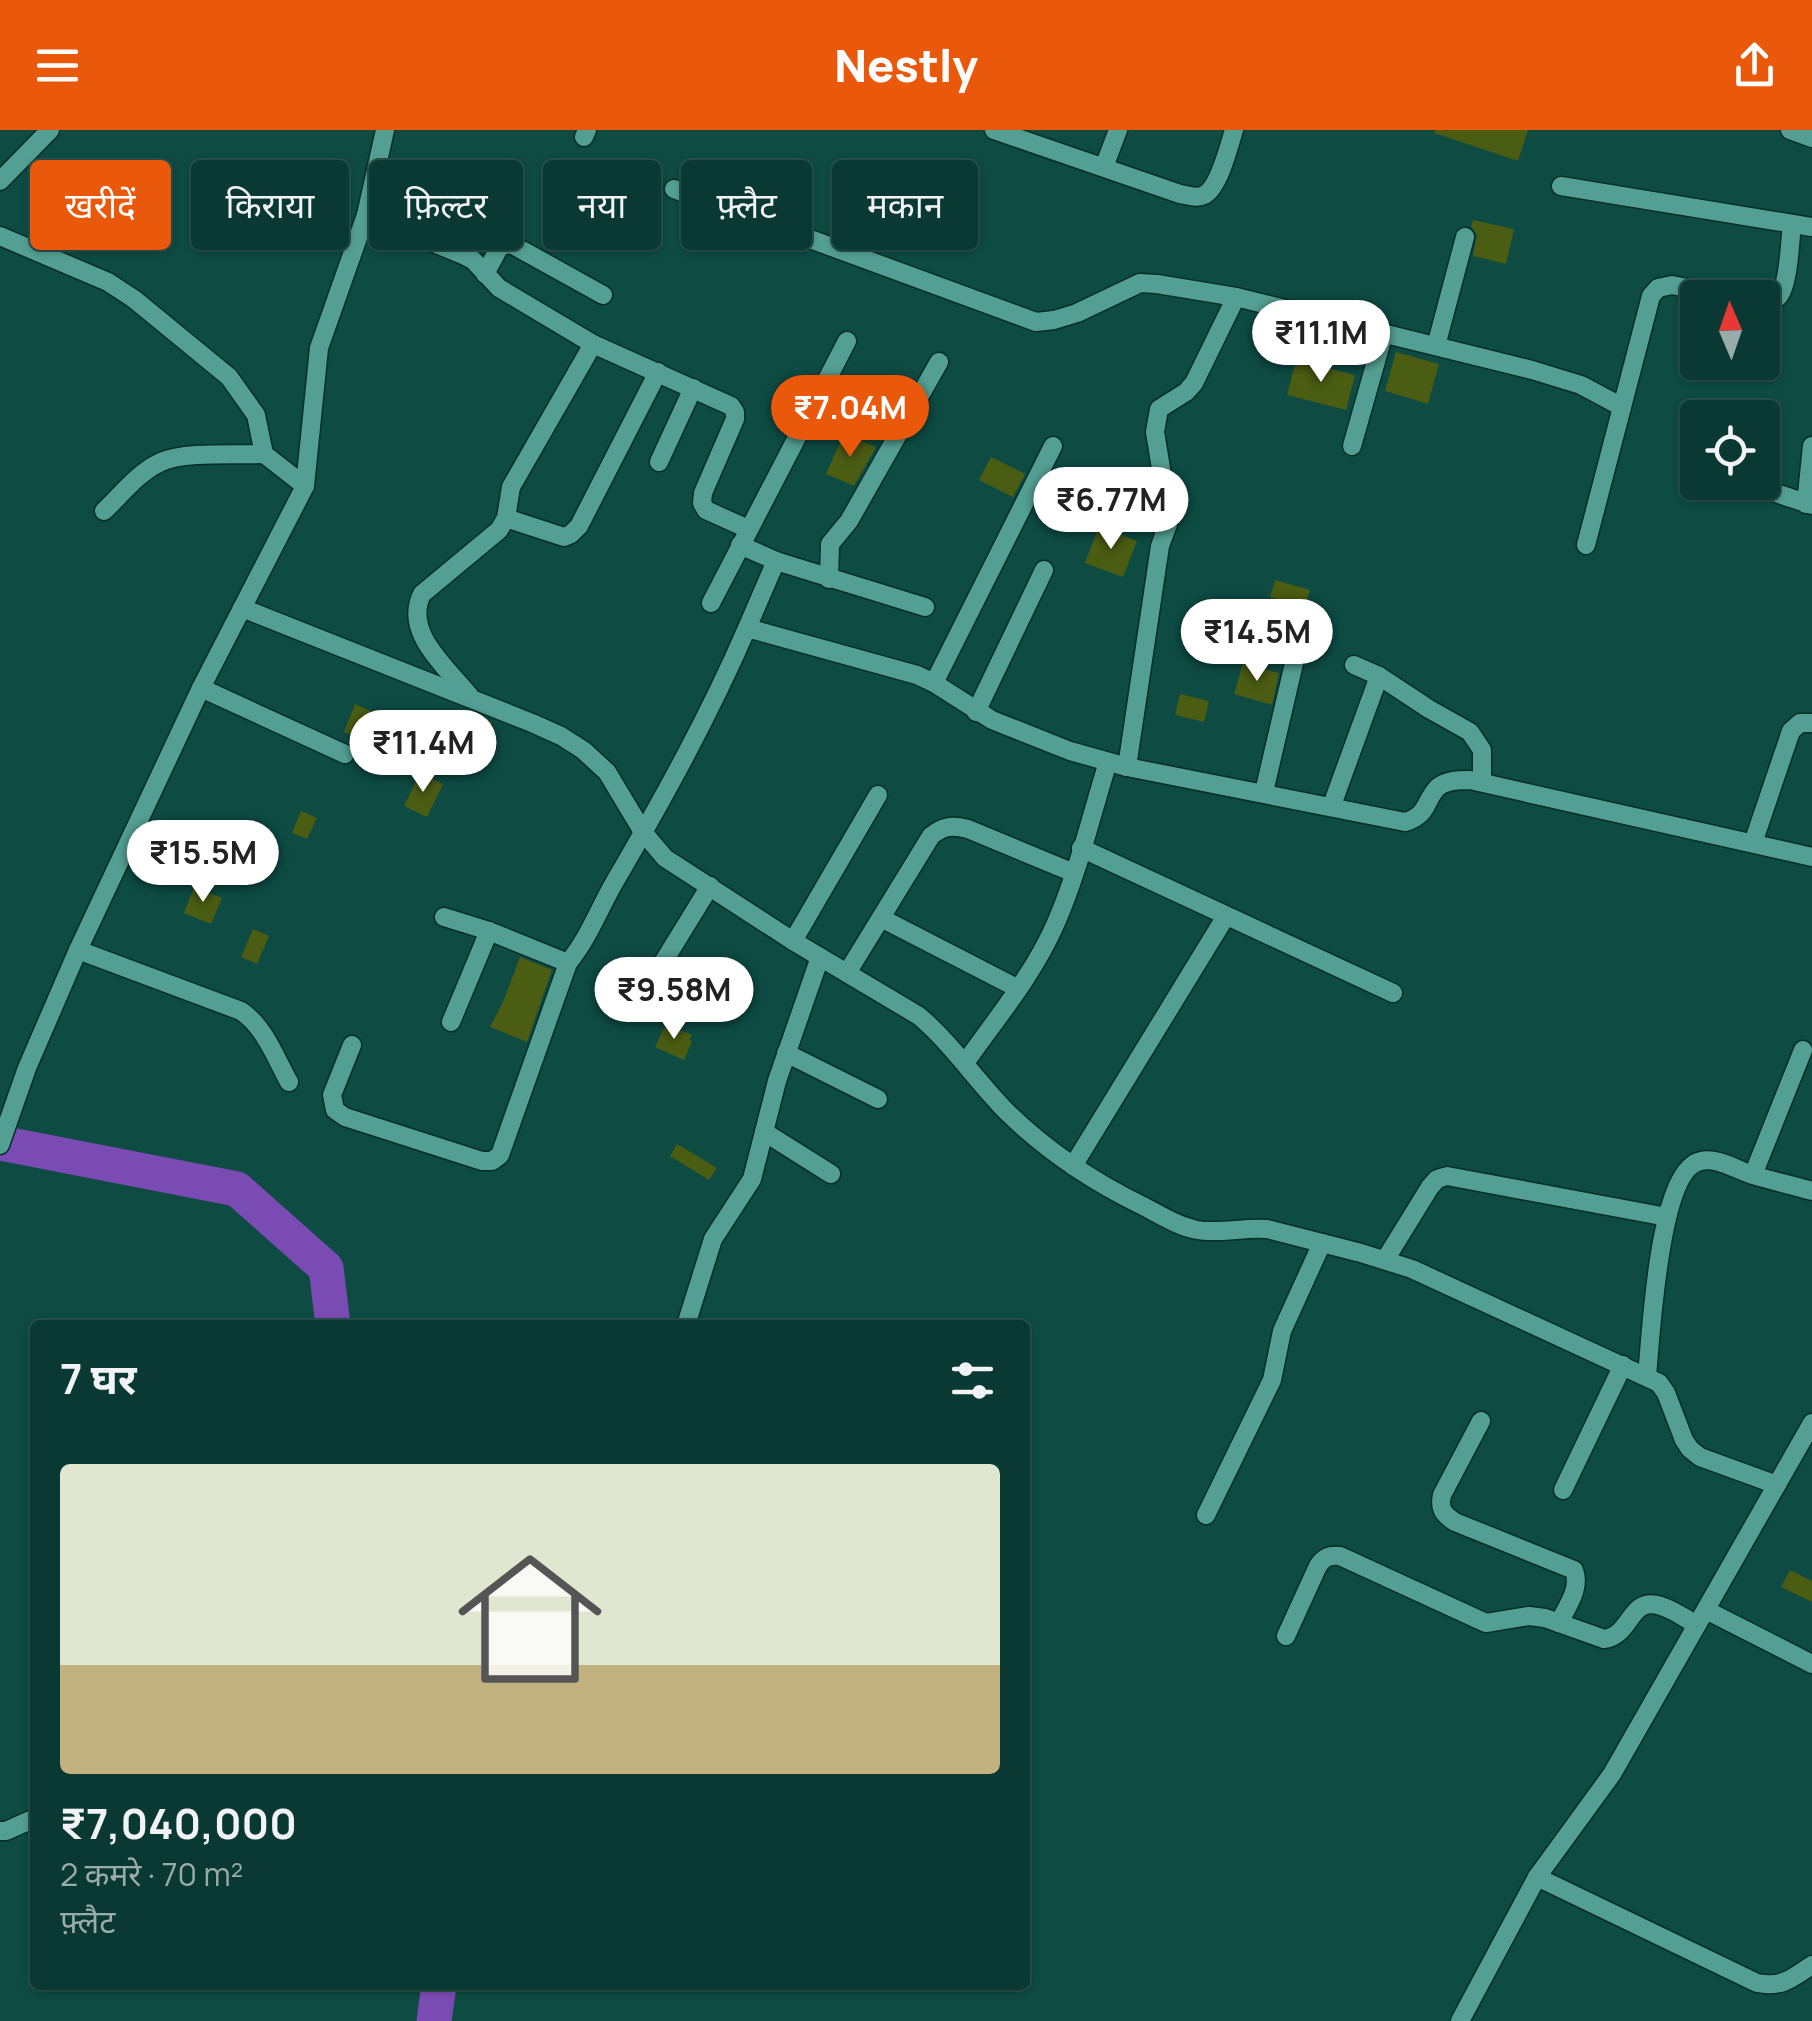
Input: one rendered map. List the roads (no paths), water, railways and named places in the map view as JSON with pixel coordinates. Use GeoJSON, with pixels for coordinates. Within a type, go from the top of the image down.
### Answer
{"type":"FeatureCollection","features":[{"type":"Feature","properties":{"kind":"street"},"geometry":{"type":"LineString","coordinates":[[0,181],[50,130]]}},
{"type":"Feature","properties":{"kind":"street"},"geometry":{"type":"LineString","coordinates":[[0,1145],[26,1068],[78,950],[201,688],[305,486],[319,348],[366,215],[385,130]]}},
{"type":"Feature","properties":{"kind":"street"},"geometry":{"type":"LineString","coordinates":[[994,130],[1198,197],[1208,194],[1216,182],[1234,130]]}},
{"type":"Feature","properties":{"kind":"street"},"geometry":{"type":"LineString","coordinates":[[1104,168],[1118,130]]}},
{"type":"Feature","properties":{"kind":"street"},"geometry":{"type":"LineString","coordinates":[[1790,130],[1812,138]]}},
{"type":"Feature","properties":{"kind":"street"},"geometry":{"type":"LineString","coordinates":[[1561,186],[1812,227]]}},
{"type":"Feature","properties":{"kind":"street"},"geometry":{"type":"LineString","coordinates":[[674,189],[1036,322],[1077,313],[1140,283],[1157,284],[1236,297],[1532,370],[1581,385],[1622,406]]}},
{"type":"Feature","properties":{"kind":"street"},"geometry":{"type":"LineString","coordinates":[[366,215],[463,254],[499,288],[593,344],[731,406],[735,419],[702,493],[706,510],[776,562],[924,607]]}},
{"type":"Feature","properties":{"kind":"street"},"geometry":{"type":"LineString","coordinates":[[1780,296],[1792,224]]}},
{"type":"Feature","properties":{"kind":"street"},"geometry":{"type":"LineString","coordinates":[[0,236],[108,282],[229,377],[256,415],[264,454]]}},
{"type":"Feature","properties":{"kind":"street"},"geometry":{"type":"LineString","coordinates":[[1436,346],[1465,237]]}},
{"type":"Feature","properties":{"kind":"street"},"geometry":{"type":"LineString","coordinates":[[484,274],[500,248],[513,245],[603,295]]}},
{"type":"Feature","properties":{"kind":"street"},"geometry":{"type":"LineString","coordinates":[[1586,544],[1647,306],[1658,288],[1680,287]]}},
{"type":"Feature","properties":{"kind":"street"},"geometry":{"type":"LineString","coordinates":[[965,1063],[1037,959],[1054,927],[1117,764],[1160,546],[1168,524],[1155,432],[1159,409],[1194,383],[1236,297]]}},
{"type":"Feature","properties":{"kind":"street"},"geometry":{"type":"LineString","coordinates":[[1352,446],[1384,333]]}},
{"type":"Feature","properties":{"kind":"street"},"geometry":{"type":"LineString","coordinates":[[711,603],[848,341]]}},
{"type":"Feature","properties":{"kind":"street"},"geometry":{"type":"LineString","coordinates":[[472,699],[422,637],[416,605],[422,594],[500,530],[511,487],[593,344]]}},
{"type":"Feature","properties":{"kind":"street"},"geometry":{"type":"LineString","coordinates":[[829,579],[830,544],[849,521],[939,362]]}},
{"type":"Feature","properties":{"kind":"street"},"geometry":{"type":"LineString","coordinates":[[506,518],[564,537],[572,534],[658,372]]}},
{"type":"Feature","properties":{"kind":"street"},"geometry":{"type":"LineString","coordinates":[[658,462],[693,388]]}},
{"type":"Feature","properties":{"kind":"street"},"geometry":{"type":"LineString","coordinates":[[934,683],[1053,446]]}},
{"type":"Feature","properties":{"kind":"street"},"geometry":{"type":"LineString","coordinates":[[1780,494],[1809,504],[1812,446]]}},
{"type":"Feature","properties":{"kind":"street"},"geometry":{"type":"LineString","coordinates":[[104,511],[145,471],[162,461],[181,457],[264,454],[305,486]]}},
{"type":"Feature","properties":{"kind":"street"},"geometry":{"type":"LineString","coordinates":[[352,1044],[332,1095],[335,1110],[345,1118],[482,1160],[492,1161],[500,1155],[568,964],[581,948],[718,695],[776,562]]}},
{"type":"Feature","properties":{"kind":"street"},"geometry":{"type":"LineString","coordinates":[[976,712],[1044,570]]}},
{"type":"Feature","properties":{"kind":"street"},"geometry":{"type":"LineString","coordinates":[[242,608],[562,736],[583,750],[608,772],[644,832],[665,858],[919,1016],[938,1032],[1008,1112],[1057,1155],[1121,1196],[1195,1230],[1266,1229],[1412,1270],[1659,1383],[1690,1449],[1700,1457],[1777,1486]]}},
{"type":"Feature","properties":{"kind":"street"},"geometry":{"type":"LineString","coordinates":[[746,628],[901,670],[934,683],[992,720],[1070,751],[1117,764],[1405,822],[1424,811],[1438,787],[1451,781],[1470,780],[1812,857]]}},
{"type":"Feature","properties":{"kind":"street"},"geometry":{"type":"LineString","coordinates":[[1264,792],[1302,629]]}},
{"type":"Feature","properties":{"kind":"street"},"geometry":{"type":"LineString","coordinates":[[1354,665],[1470,732],[1482,750],[1482,782]]}},
{"type":"Feature","properties":{"kind":"street"},"geometry":{"type":"LineString","coordinates":[[1332,806],[1379,676]]}},
{"type":"Feature","properties":{"kind":"street"},"geometry":{"type":"LineString","coordinates":[[201,688],[346,754]]}},
{"type":"Feature","properties":{"kind":"street"},"geometry":{"type":"LineString","coordinates":[[1754,843],[1792,731],[1800,724],[1812,722]]}},
{"type":"Feature","properties":{"kind":"street"},"geometry":{"type":"LineString","coordinates":[[793,941],[878,795]]}},
{"type":"Feature","properties":{"kind":"street"},"geometry":{"type":"LineString","coordinates":[[848,973],[931,836],[942,827],[968,829],[1074,873]]}},
{"type":"Feature","properties":{"kind":"street"},"geometry":{"type":"LineString","coordinates":[[1082,848],[1393,993]]}},
{"type":"Feature","properties":{"kind":"street"},"geometry":{"type":"LineString","coordinates":[[643,995],[710,886]]}},
{"type":"Feature","properties":{"kind":"street"},"geometry":{"type":"LineString","coordinates":[[1073,1166],[1226,916]]}},
{"type":"Feature","properties":{"kind":"street"},"geometry":{"type":"LineString","coordinates":[[444,917],[568,964]]}},
{"type":"Feature","properties":{"kind":"street"},"geometry":{"type":"LineString","coordinates":[[881,918],[1016,988]]}},
{"type":"Feature","properties":{"kind":"street"},"geometry":{"type":"LineString","coordinates":[[451,1022],[489,931]]}},
{"type":"Feature","properties":{"kind":"street"},"geometry":{"type":"LineString","coordinates":[[78,950],[241,1011],[253,1019],[289,1082]]}},
{"type":"Feature","properties":{"kind":"street"},"geometry":{"type":"LineString","coordinates":[[688,1320],[713,1239],[752,1179],[786,1053],[820,957]]}},
{"type":"Feature","properties":{"kind":"street"},"geometry":{"type":"LineString","coordinates":[[1753,1175],[1803,1050]]}},
{"type":"Feature","properties":{"kind":"street"},"geometry":{"type":"LineString","coordinates":[[786,1053],[878,1098]]}},
{"type":"Feature","properties":{"kind":"street"},"geometry":{"type":"LineString","coordinates":[[764,1132],[832,1174]]}},
{"type":"Feature","properties":{"kind":"street"},"geometry":{"type":"LineString","coordinates":[[1647,1376],[1662,1238],[1686,1168],[1697,1161],[1710,1160],[1812,1190]]}},
{"type":"Feature","properties":{"kind":"street"},"geometry":{"type":"LineString","coordinates":[[1386,1260],[1430,1187],[1448,1176],[1667,1217]]}},
{"type":"Feature","properties":{"kind":"street"},"geometry":{"type":"LineString","coordinates":[[1206,1514],[1272,1380],[1282,1331],[1322,1243]]}},
{"type":"Feature","properties":{"kind":"street"},"geometry":{"type":"LineString","coordinates":[[1563,1490],[1623,1365]]}},
{"type":"Feature","properties":{"kind":"street"},"geometry":{"type":"LineString","coordinates":[[1481,1421],[1442,1494],[1440,1506],[1455,1522],[1574,1570],[1576,1589],[1559,1623]]}},
{"type":"Feature","properties":{"kind":"street"},"geometry":{"type":"LineString","coordinates":[[1460,2021],[1538,1878],[1612,1774],[1812,1424]]}},
{"type":"Feature","properties":{"kind":"street"},"geometry":{"type":"LineString","coordinates":[[1286,1636],[1318,1566],[1331,1555],[1486,1623],[1528,1616],[1604,1639],[1618,1635],[1641,1606],[1650,1604],[1702,1618],[1812,1664]]}},
{"type":"Feature","properties":{"kind":"street"},"geometry":{"type":"LineString","coordinates":[[0,1831],[30,1820]]}},
{"type":"Feature","properties":{"kind":"street"},"geometry":{"type":"LineString","coordinates":[[1538,1878],[1757,1983],[1784,1983],[1812,1965]]}},
{"type":"Feature","properties":{"kind":"waterway"},"geometry":{"type":"LineString","coordinates":[[0,1143],[237,1189],[326,1268],[332,1320]]}},
{"type":"Feature","properties":{"kind":"waterway"},"geometry":{"type":"LineString","coordinates":[[434,2021],[438,1990]]}}]}
